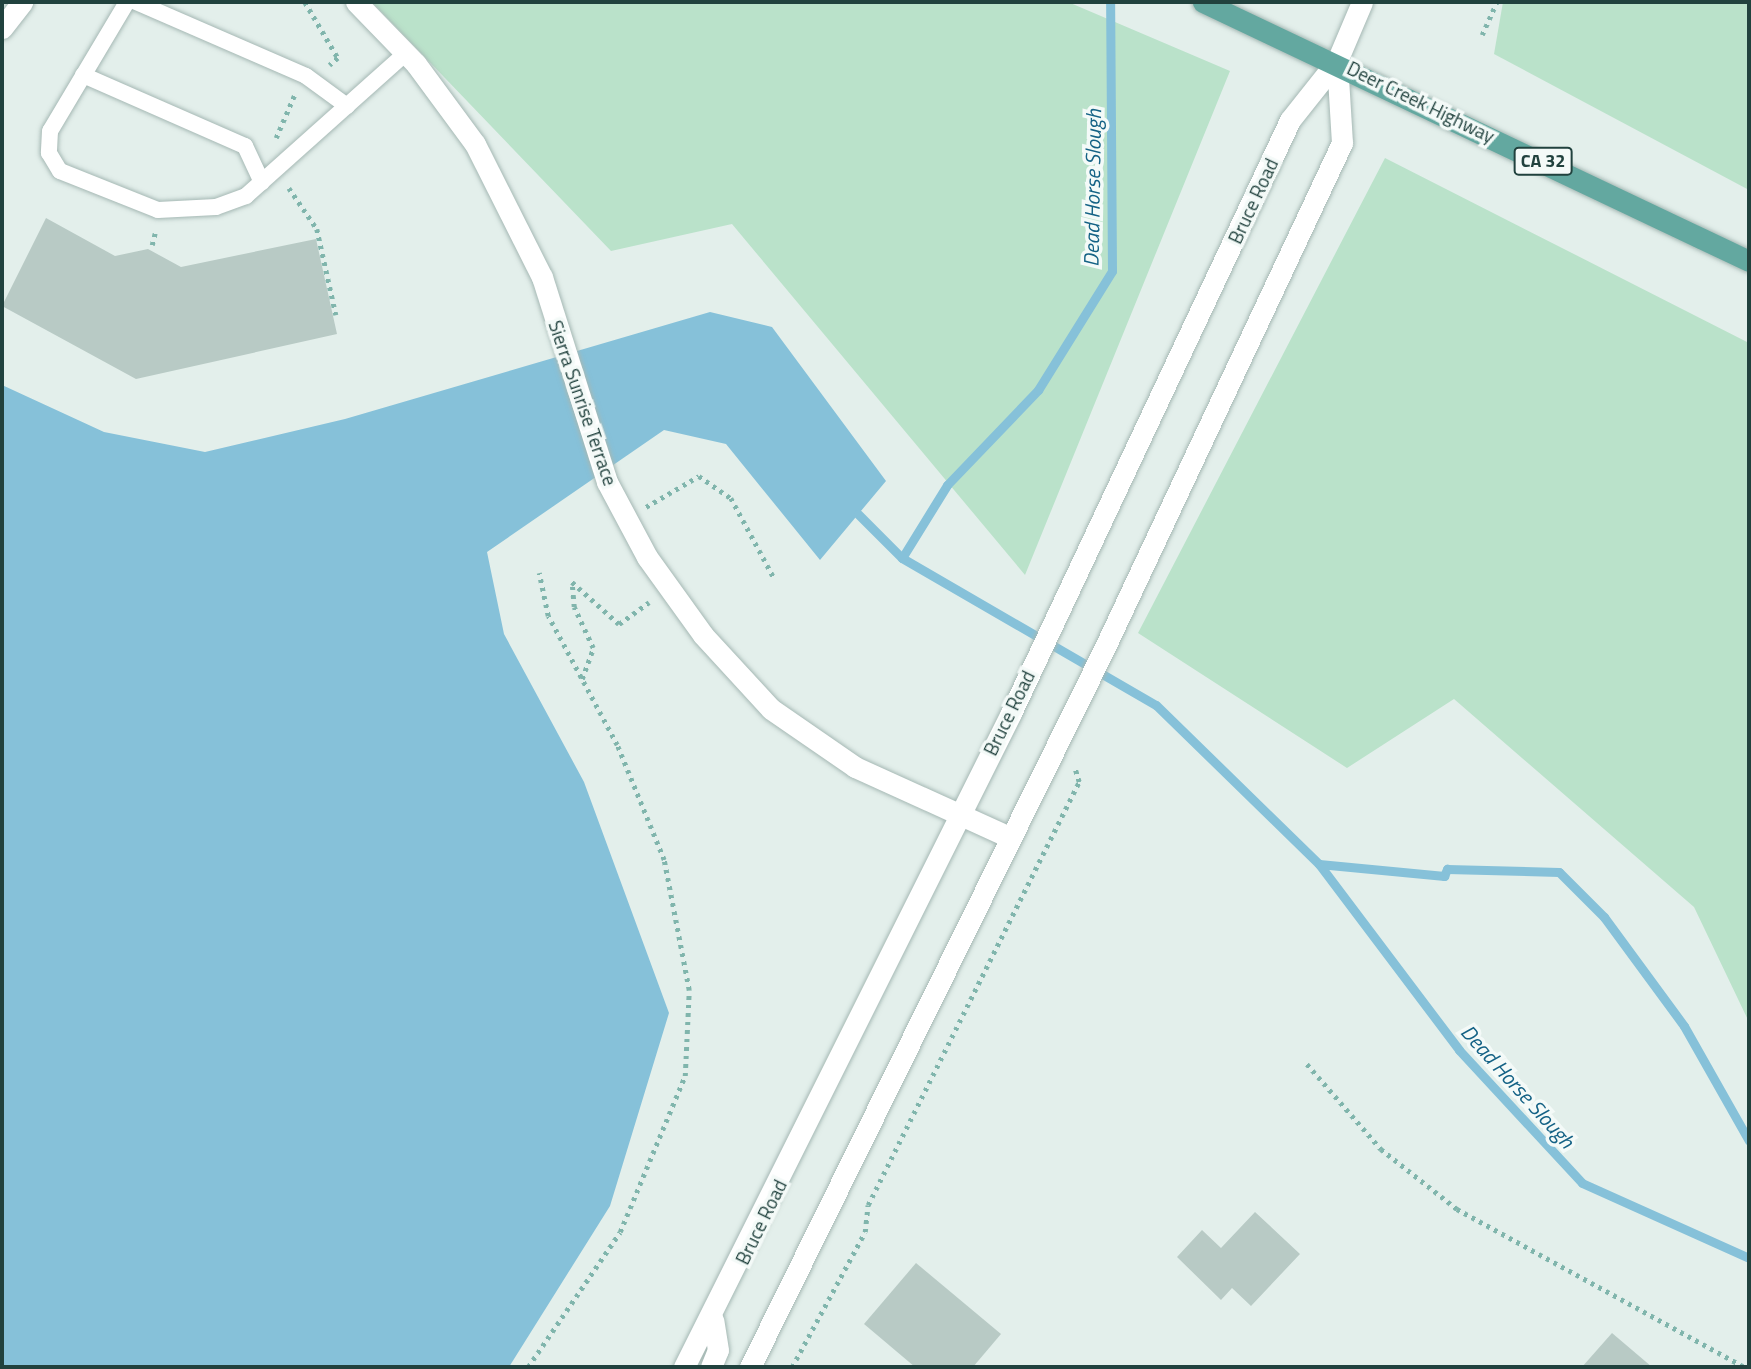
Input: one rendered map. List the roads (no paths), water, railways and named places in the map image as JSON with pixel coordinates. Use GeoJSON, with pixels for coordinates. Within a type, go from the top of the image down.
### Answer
{"type":"FeatureCollection","features":[{"type":"Feature","properties":{"kind":"main road"},"geometry":{"type":"LineString","coordinates":[[2,28],[22,2]]}},
{"type":"Feature","properties":{"kind":"main road","name":"Sierra Sunrise Terrace"},"geometry":{"type":"LineString","coordinates":[[356,2],[406,53],[475,144],[542,277],[607,482],[626,518],[703,635],[771,709],[855,767],[1009,837]]}},
{"type":"Feature","properties":{"kind":"main road","name":"Deer Creek Highway"},"geometry":{"type":"LineString","coordinates":[[1203,2],[1337,61],[1749,261]]}},
{"type":"Feature","properties":{"kind":"main road","name":"Bruce Road"},"geometry":{"type":"LineString","coordinates":[[684,1367],[713,1320],[958,815],[1011,713],[1290,120],[1337,61],[1362,2]]}},
{"type":"Feature","properties":{"kind":"main road","name":"Bruce Road"},"geometry":{"type":"LineString","coordinates":[[750,1367],[1105,647],[1342,142],[1337,61]]}},
{"type":"Feature","properties":{"kind":"main road"},"geometry":{"type":"LineString","coordinates":[[711,1367],[718,1350],[713,1320]]}},
{"type":"Feature","properties":{"kind":"lane"},"geometry":{"type":"LineString","coordinates":[[127,2],[50,131],[50,153],[60,171],[158,210],[216,206],[262,182],[406,53]]}},
{"type":"Feature","properties":{"kind":"lane"},"geometry":{"type":"LineString","coordinates":[[136,2],[306,76],[347,106]]}},
{"type":"Feature","properties":{"kind":"lane"},"geometry":{"type":"LineString","coordinates":[[83,75],[245,146],[262,182]]}},
{"type":"Feature","properties":{"kind":"water"},"geometry":{"type":"Polygon","coordinates":[[[710,312],[772,327],[886,481],[820,560],[726,444],[664,430],[487,552],[504,634],[584,782],[669,1013],[610,1206],[509,1367],[2,1367],[2,385],[104,432],[205,452],[345,419],[710,312]]]}},
{"type":"Feature","properties":{"kind":"waterway","name":"Dead Horse Slough"},"geometry":{"type":"LineString","coordinates":[[902,558],[947,485],[1038,390],[1112,271],[1110,2]]}},
{"type":"Feature","properties":{"kind":"waterway","name":"Dead Horse Slough"},"geometry":{"type":"LineString","coordinates":[[858,514],[902,558],[1156,705],[1319,864],[1444,876],[1447,869],[1559,872],[1604,917],[1684,1026],[1749,1141]]}},
{"type":"Feature","properties":{"kind":"waterway","name":"Dead Horse Slough"},"geometry":{"type":"LineString","coordinates":[[1319,864],[1459,1050],[1582,1183],[1749,1258]]}}]}
